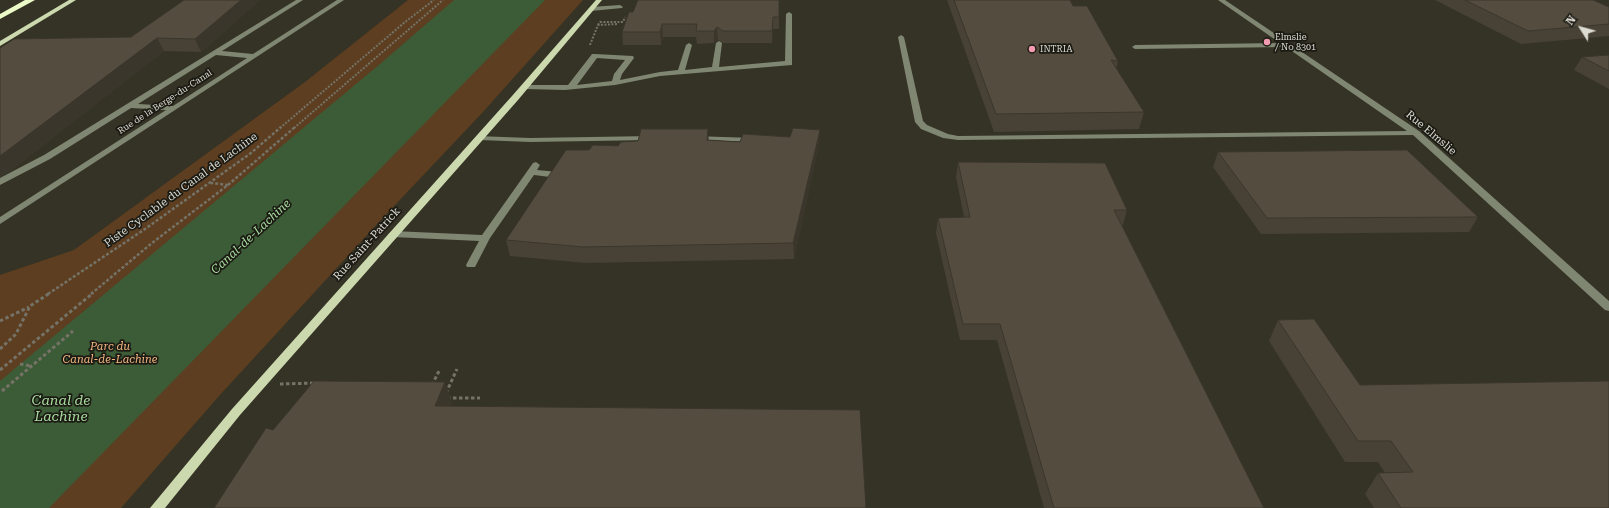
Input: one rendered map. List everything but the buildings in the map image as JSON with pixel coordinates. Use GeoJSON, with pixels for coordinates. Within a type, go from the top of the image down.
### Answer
{"type":"FeatureCollection","features":[{"type":"Feature","properties":{"kind":"highway"},"geometry":{"type":"LineString","coordinates":[[0,17],[31,0]]}},
{"type":"Feature","properties":{"kind":"main road"},"geometry":{"type":"LineString","coordinates":[[0,44],[73,0]]}},
{"type":"Feature","properties":{"kind":"main road","name":"Rue Saint-Patrick"},"geometry":{"type":"LineString","coordinates":[[157,508],[226,424],[525,87],[599,0]]}},
{"type":"Feature","properties":{"kind":"street"},"geometry":{"type":"LineString","coordinates":[[0,182],[47,157],[217,53],[300,0]]}},
{"type":"Feature","properties":{"kind":"street","name":"Rue de la Berge-du-Canal"},"geometry":{"type":"LineString","coordinates":[[0,221],[341,0]]}},
{"type":"Feature","properties":{"kind":"street"},"geometry":{"type":"LineString","coordinates":[[617,14],[623,0]]}},
{"type":"Feature","properties":{"kind":"street","name":"Rue Elmslie"},"geometry":{"type":"LineString","coordinates":[[1222,0],[1416,133],[1609,307]]}},
{"type":"Feature","properties":{"kind":"street"},"geometry":{"type":"LineString","coordinates":[[592,9],[620,7]]}},
{"type":"Feature","properties":{"kind":"street"},"geometry":{"type":"LineString","coordinates":[[525,87],[571,87],[615,83],[660,74],[789,63],[790,14]]}},
{"type":"Feature","properties":{"kind":"street"},"geometry":{"type":"LineString","coordinates":[[901,37],[919,122],[924,127],[946,136],[974,138],[1416,133]]}},
{"type":"Feature","properties":{"kind":"street"},"geometry":{"type":"LineString","coordinates":[[715,69],[719,44]]}},
{"type":"Feature","properties":{"kind":"street"},"geometry":{"type":"LineString","coordinates":[[681,72],[689,45]]}},
{"type":"Feature","properties":{"kind":"street"},"geometry":{"type":"LineString","coordinates":[[1135,47],[1288,45]]}},
{"type":"Feature","properties":{"kind":"street"},"geometry":{"type":"LineString","coordinates":[[217,53],[255,56]]}},
{"type":"Feature","properties":{"kind":"street"},"geometry":{"type":"LineString","coordinates":[[571,87],[595,56],[630,58],[618,74],[615,83]]}},
{"type":"Feature","properties":{"kind":"street"},"geometry":{"type":"LineString","coordinates":[[131,106],[174,108]]}},
{"type":"Feature","properties":{"kind":"street"},"geometry":{"type":"LineString","coordinates":[[480,138],[530,140],[659,138]]}},
{"type":"Feature","properties":{"kind":"street"},"geometry":{"type":"LineString","coordinates":[[690,138],[764,141]]}},
{"type":"Feature","properties":{"kind":"street"},"geometry":{"type":"LineString","coordinates":[[472,264],[485,238],[534,169],[558,175]]}},
{"type":"Feature","properties":{"kind":"street"},"geometry":{"type":"LineString","coordinates":[[393,234],[485,238]]}},
{"type":"Feature","properties":{"kind":"path","name":"Piste Cyclable du Canal de Lachine"},"geometry":{"type":"LineString","coordinates":[[0,349],[16,334],[30,306],[210,183],[251,153],[405,22],[434,0]]}},
{"type":"Feature","properties":{"kind":"path"},"geometry":{"type":"LineString","coordinates":[[0,370],[152,243],[228,185],[443,0]]}},
{"type":"Feature","properties":{"kind":"path"},"geometry":{"type":"LineString","coordinates":[[592,45],[590,43],[598,25],[618,24]]}},
{"type":"Feature","properties":{"kind":"path"},"geometry":{"type":"LineString","coordinates":[[210,183],[228,185]]}},
{"type":"Feature","properties":{"kind":"path"},"geometry":{"type":"LineString","coordinates":[[0,321],[30,306]]}},
{"type":"Feature","properties":{"kind":"path"},"geometry":{"type":"LineString","coordinates":[[2,390],[73,331]]}},
{"type":"Feature","properties":{"kind":"path"},"geometry":{"type":"LineString","coordinates":[[20,364],[32,366]]}},
{"type":"Feature","properties":{"kind":"path"},"geometry":{"type":"LineString","coordinates":[[457,368],[444,398],[480,398]]}},
{"type":"Feature","properties":{"kind":"path"},"geometry":{"type":"LineString","coordinates":[[432,387],[440,369]]}},
{"type":"Feature","properties":{"kind":"path"},"geometry":{"type":"LineString","coordinates":[[280,384],[322,383]]}},
{"type":"Feature","properties":{"kind":"green space","name":"Parc du Canal-de-Lachine"},"geometry":{"type":"Polygon","coordinates":[[[408,0],[583,0],[483,112],[379,222],[219,396],[121,508],[0,508],[0,275],[74,250],[305,82],[408,0]]]}},
{"type":"Feature","properties":{"kind":"water","name":"Canal de Lachine"},"geometry":{"type":"Polygon","coordinates":[[[454,0],[545,0],[49,508],[0,508],[0,381],[380,64],[454,0]]]}},
{"type":"Feature","properties":{"kind":"place","name":"Elmslie / No 8301"},"geometry":{"type":"Point","coordinates":[1267,42]}},
{"type":"Feature","properties":{"kind":"place","name":"INTRIA"},"geometry":{"type":"Point","coordinates":[1032,49]}},
{"type":"Feature","properties":{"kind":"water label","name":"Canal-de-Lachine"},"geometry":{"type":"Point","coordinates":[251,237]}}]}
